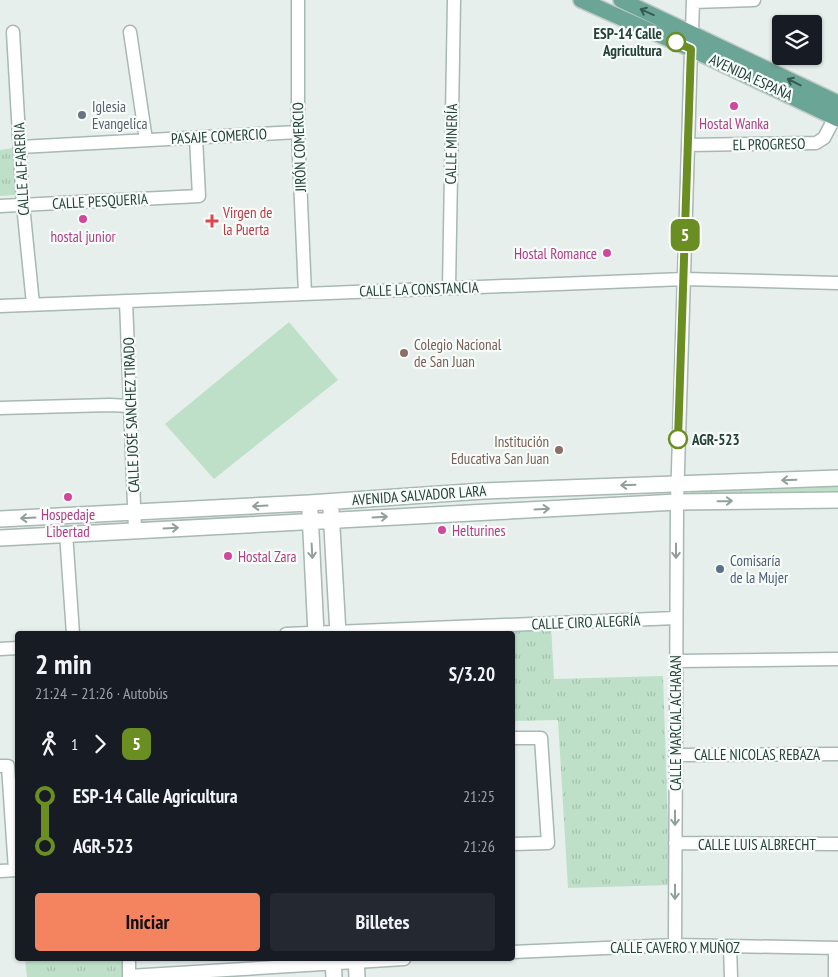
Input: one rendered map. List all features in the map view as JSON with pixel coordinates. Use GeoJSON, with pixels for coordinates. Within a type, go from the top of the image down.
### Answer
{"type":"FeatureCollection","features":[{"type":"Feature","properties":{"kind":"main road","name":"AVENIDA ESPAÑA"},"geometry":{"type":"LineString","coordinates":[[581,0],[837,113]]}},
{"type":"Feature","properties":{"kind":"main road","name":"AVENIDA ESPAÑA"},"geometry":{"type":"LineString","coordinates":[[621,0],[692,32],[837,113]]}},
{"type":"Feature","properties":{"kind":"street","name":"JIRÓN COMERCIO"},"geometry":{"type":"LineString","coordinates":[[298,0],[298,132],[305,294]]}},
{"type":"Feature","properties":{"kind":"street","name":"CALLE MINERÍA"},"geometry":{"type":"LineString","coordinates":[[449,288],[454,0]]}},
{"type":"Feature","properties":{"kind":"street"},"geometry":{"type":"LineString","coordinates":[[692,32],[693,1],[754,0]]}},
{"type":"Feature","properties":{"kind":"street","name":"CALLE ALFARERIA"},"geometry":{"type":"LineString","coordinates":[[13,32],[23,205],[33,304]]}},
{"type":"Feature","properties":{"kind":"street"},"geometry":{"type":"LineString","coordinates":[[130,32],[146,140]]}},
{"type":"Feature","properties":{"kind":"street","name":"CALLE MARCIAL ACHARAN"},"geometry":{"type":"LineString","coordinates":[[675,945],[676,502],[691,49]]}},
{"type":"Feature","properties":{"kind":"street","name":"EL PROGRESO"},"geometry":{"type":"LineString","coordinates":[[688,145],[816,143],[824,138],[837,113]]}},
{"type":"Feature","properties":{"kind":"street","name":"PASAJE COMERCIO"},"geometry":{"type":"LineString","coordinates":[[20,147],[298,132]]}},
{"type":"Feature","properties":{"kind":"street","name":"CALLE PESQUERIA"},"geometry":{"type":"LineString","coordinates":[[0,206],[199,196],[196,138]]}},
{"type":"Feature","properties":{"kind":"street","name":"CALLE LA CONSTANCIA"},"geometry":{"type":"LineString","coordinates":[[0,306],[684,279],[838,283]]}},
{"type":"Feature","properties":{"kind":"street","name":"CALLE JOSÉ SANCHEZ TIRADO"},"geometry":{"type":"LineString","coordinates":[[126,301],[135,530]]}},
{"type":"Feature","properties":{"kind":"street"},"geometry":{"type":"LineString","coordinates":[[0,408],[130,406]]}},
{"type":"Feature","properties":{"kind":"street","name":"AVENIDA SALVADOR LARA"},"geometry":{"type":"LineString","coordinates":[[0,519],[309,503],[483,490],[838,478]]}},
{"type":"Feature","properties":{"kind":"street"},"geometry":{"type":"LineString","coordinates":[[483,490],[484,512]]}},
{"type":"Feature","properties":{"kind":"street","name":"AVENIDA SALVADOR LARA"},"geometry":{"type":"LineString","coordinates":[[0,538],[676,502],[838,500]]}},
{"type":"Feature","properties":{"kind":"street"},"geometry":{"type":"LineString","coordinates":[[330,501],[338,631]]}},
{"type":"Feature","properties":{"kind":"street"},"geometry":{"type":"LineString","coordinates":[[309,503],[316,631]]}},
{"type":"Feature","properties":{"kind":"street"},"geometry":{"type":"LineString","coordinates":[[66,533],[73,631]]}},
{"type":"Feature","properties":{"kind":"street","name":"CALLE CIRO ALEGRÍA"},"geometry":{"type":"LineString","coordinates":[[383,631],[676,618]]}},
{"type":"Feature","properties":{"kind":"street"},"geometry":{"type":"LineString","coordinates":[[0,648],[15,648]]}},
{"type":"Feature","properties":{"kind":"street"},"geometry":{"type":"LineString","coordinates":[[676,661],[838,659]]}},
{"type":"Feature","properties":{"kind":"street"},"geometry":{"type":"LineString","coordinates":[[515,738],[542,738],[548,842],[515,844]]}},
{"type":"Feature","properties":{"kind":"street","name":"CALLE NICOLAS REBAZA"},"geometry":{"type":"LineString","coordinates":[[675,755],[838,754]]}},
{"type":"Feature","properties":{"kind":"street"},"geometry":{"type":"LineString","coordinates":[[0,766],[8,766],[15,857]]}},
{"type":"Feature","properties":{"kind":"street","name":"CALLE LUIS ALBRECHT"},"geometry":{"type":"LineString","coordinates":[[675,843],[838,844]]}},
{"type":"Feature","properties":{"kind":"street"},"geometry":{"type":"LineString","coordinates":[[0,871],[15,870]]}},
{"type":"Feature","properties":{"kind":"street","name":"CALLE CAVERO Y MUÑOZ"},"geometry":{"type":"LineString","coordinates":[[515,952],[675,945],[836,948]]}},
{"type":"Feature","properties":{"kind":"street"},"geometry":{"type":"LineString","coordinates":[[730,947],[731,977]]}},
{"type":"Feature","properties":{"kind":"street"},"geometry":{"type":"LineString","coordinates":[[835,977],[836,948]]}},
{"type":"Feature","properties":{"kind":"street"},"geometry":{"type":"LineString","coordinates":[[129,961],[129,976],[356,966],[390,961]]}},
{"type":"Feature","properties":{"kind":"green space"},"geometry":{"type":"Polygon","coordinates":[[[13,148],[16,195],[0,196],[0,150],[13,148]]]}},
{"type":"Feature","properties":{"kind":"green space"},"geometry":{"type":"Polygon","coordinates":[[[289,322],[338,380],[214,479],[165,424],[289,322]]]}},
{"type":"Feature","properties":{"kind":"green space"},"geometry":{"type":"Polygon","coordinates":[[[838,483],[838,493],[690,497],[690,485],[838,483]]]}},
{"type":"Feature","properties":{"kind":"green space"},"geometry":{"type":"Polygon","coordinates":[[[551,626],[554,679],[663,676],[670,885],[568,888],[558,720],[515,721],[515,631],[474,631],[474,628],[551,626]]]}},
{"type":"Feature","properties":{"kind":"green space"},"geometry":{"type":"Polygon","coordinates":[[[25,961],[126,961],[126,977],[27,977],[25,961]]]}},
{"type":"Feature","properties":{"kind":"bus line","name":"5"},"geometry":{"type":"LineString","coordinates":[[676,42],[691,49],[678,439]]}},
{"type":"Feature","properties":{"kind":"place","name":"ESP-14 Calle Agricultura"},"geometry":{"type":"Point","coordinates":[676,42]}},
{"type":"Feature","properties":{"kind":"place","name":"Hostal Wanka"},"geometry":{"type":"Point","coordinates":[734,106]}},
{"type":"Feature","properties":{"kind":"place","name":"Iglesia Evangelica"},"geometry":{"type":"Point","coordinates":[82,115]}},
{"type":"Feature","properties":{"kind":"place","name":"hostal junior"},"geometry":{"type":"Point","coordinates":[83,219]}},
{"type":"Feature","properties":{"kind":"place","name":"Virgen de la Puerta"},"geometry":{"type":"Point","coordinates":[212,221]}},
{"type":"Feature","properties":{"kind":"place","name":"Hostal Romance"},"geometry":{"type":"Point","coordinates":[607,253]}},
{"type":"Feature","properties":{"kind":"place","name":"Colegio Nacional de San Juan"},"geometry":{"type":"Point","coordinates":[404,353]}},
{"type":"Feature","properties":{"kind":"place","name":"AGR-523"},"geometry":{"type":"Point","coordinates":[678,439]}},
{"type":"Feature","properties":{"kind":"place","name":"Institución Educativa San Juan"},"geometry":{"type":"Point","coordinates":[559,450]}},
{"type":"Feature","properties":{"kind":"place","name":"Hospedaje Libertad"},"geometry":{"type":"Point","coordinates":[68,497]}},
{"type":"Feature","properties":{"kind":"place","name":"Helturines"},"geometry":{"type":"Point","coordinates":[442,530]}},
{"type":"Feature","properties":{"kind":"place","name":"Hostal Zara"},"geometry":{"type":"Point","coordinates":[228,556]}},
{"type":"Feature","properties":{"kind":"place","name":"Comisaría de la Mujer"},"geometry":{"type":"Point","coordinates":[720,569]}}]}
